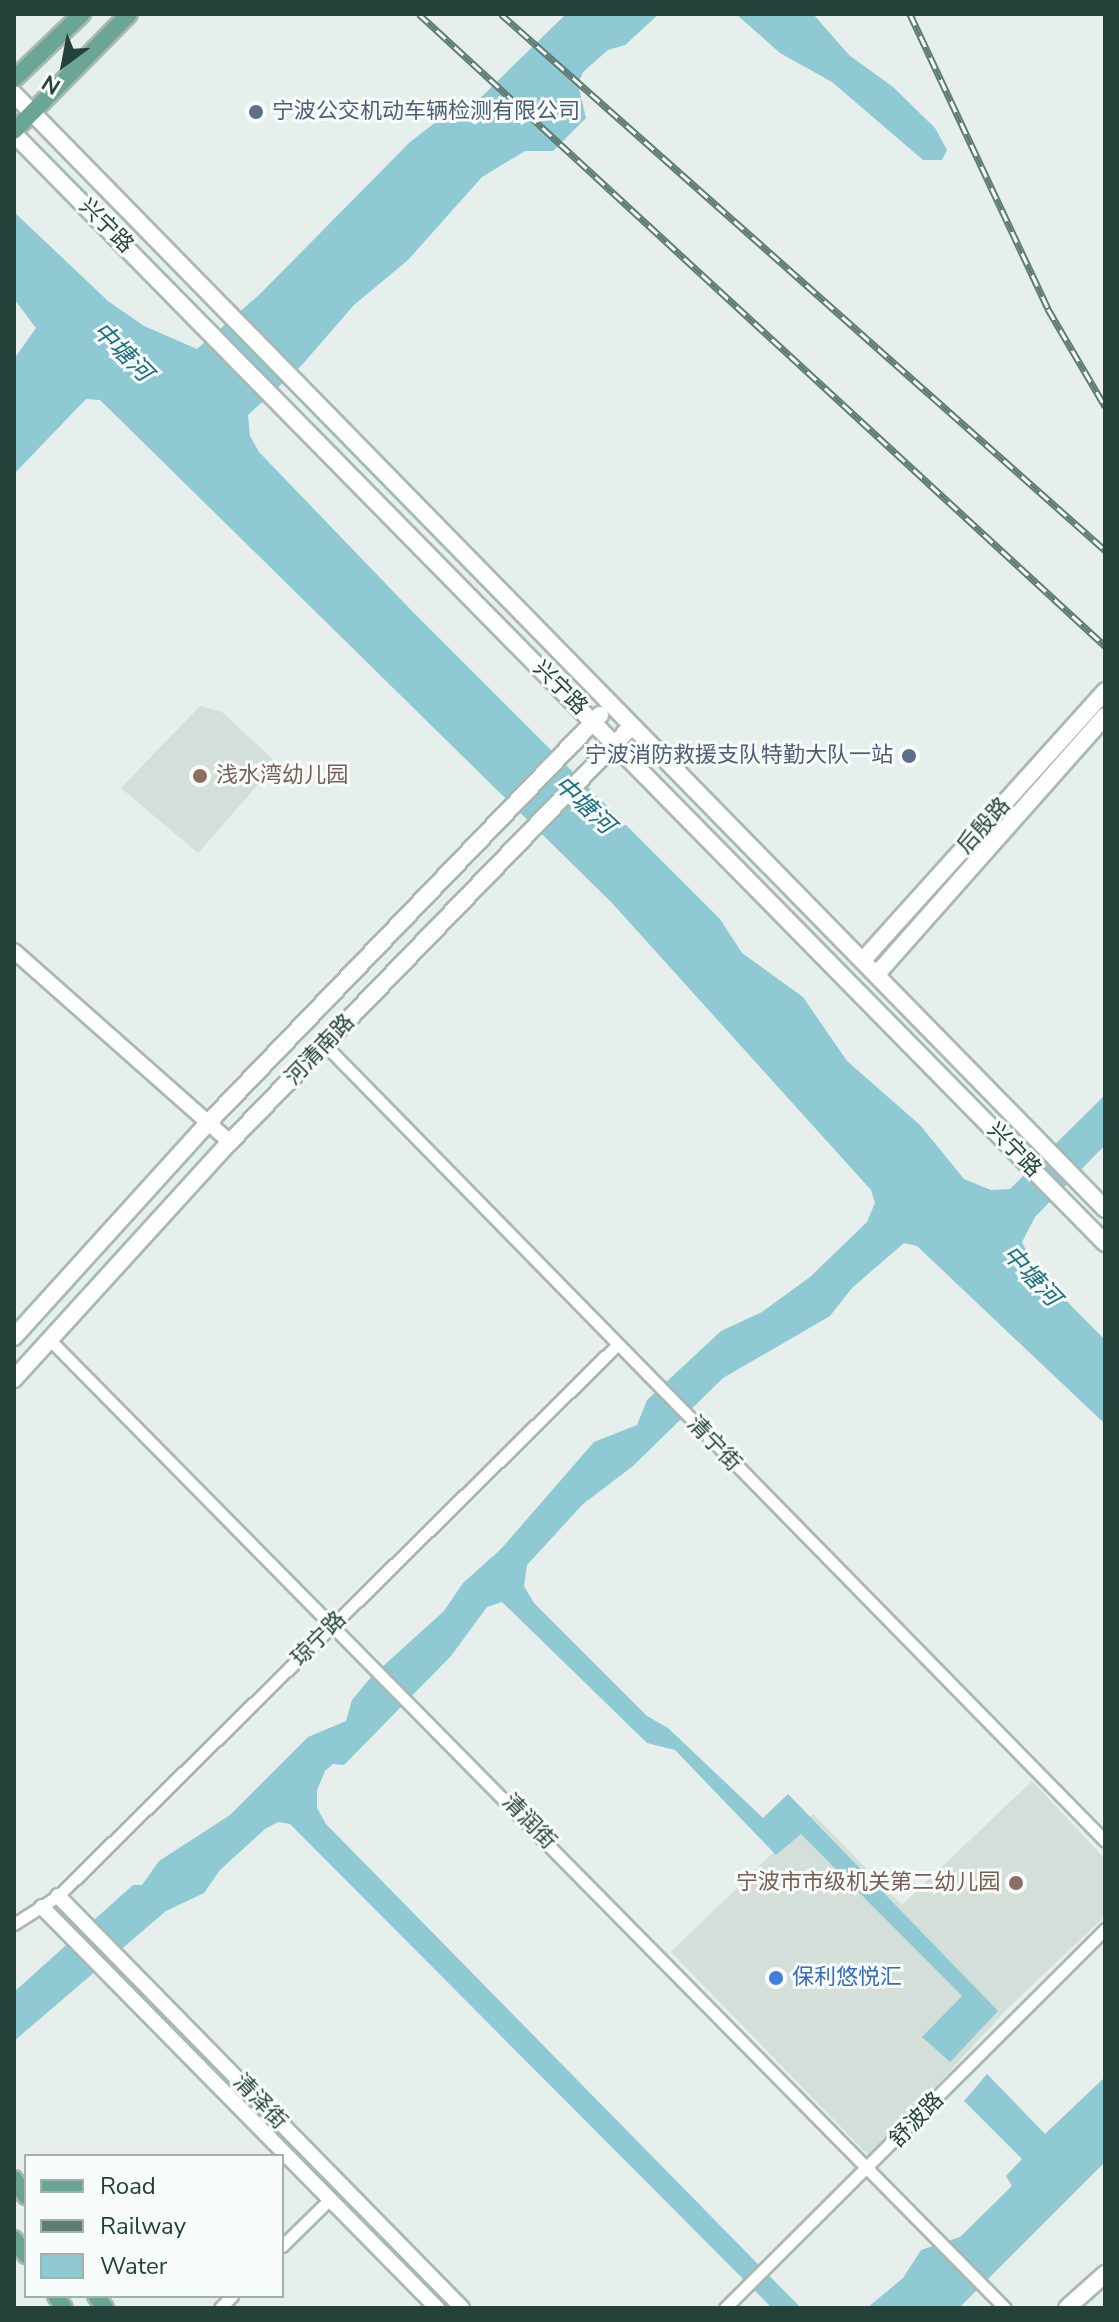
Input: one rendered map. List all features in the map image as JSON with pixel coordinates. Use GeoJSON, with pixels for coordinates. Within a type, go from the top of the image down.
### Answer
{"type":"FeatureCollection","features":[{"type":"Feature","properties":{"kind":"main road"},"geometry":{"type":"LineString","coordinates":[[14,79],[82,14]]}},
{"type":"Feature","properties":{"kind":"main road"},"geometry":{"type":"LineString","coordinates":[[14,132],[129,14]]}},
{"type":"Feature","properties":{"kind":"main road"},"geometry":{"type":"LineString","coordinates":[[14,94],[1105,1209]]}},
{"type":"Feature","properties":{"kind":"main road","name":"兴宁路"},"geometry":{"type":"LineString","coordinates":[[14,132],[1105,1243]]}},
{"type":"Feature","properties":{"kind":"main road","name":"后殷路"},"geometry":{"type":"LineString","coordinates":[[863,960],[1105,691]]}},
{"type":"Feature","properties":{"kind":"main road"},"geometry":{"type":"LineString","coordinates":[[594,721],[611,704]]}},
{"type":"Feature","properties":{"kind":"main road","name":"后殷路"},"geometry":{"type":"LineString","coordinates":[[877,974],[1105,716]]}},
{"type":"Feature","properties":{"kind":"main road","name":"河清南路"},"geometry":{"type":"LineString","coordinates":[[14,1337],[208,1123],[594,721]]}},
{"type":"Feature","properties":{"kind":"main road","name":"河清南路"},"geometry":{"type":"LineString","coordinates":[[14,1379],[230,1142],[532,825],[632,726]]}},
{"type":"Feature","properties":{"kind":"main road"},"geometry":{"type":"LineString","coordinates":[[1067,2308],[1105,2274]]}},
{"type":"Feature","properties":{"kind":"street"},"geometry":{"type":"LineString","coordinates":[[14,951],[230,1142]]}},
{"type":"Feature","properties":{"kind":"street","name":"清宁街"},"geometry":{"type":"LineString","coordinates":[[325,1045],[1105,1841]]}},
{"type":"Feature","properties":{"kind":"street","name":"清润街"},"geometry":{"type":"LineString","coordinates":[[50,1340],[415,1704],[1005,2308]]}},
{"type":"Feature","properties":{"kind":"street","name":"琼宁路"},"geometry":{"type":"LineString","coordinates":[[14,1924],[58,1896],[617,1345]]}},
{"type":"Feature","properties":{"kind":"street","name":"清泽街"},"geometry":{"type":"LineString","coordinates":[[58,1896],[462,2308]]}},
{"type":"Feature","properties":{"kind":"street","name":"清泽街"},"geometry":{"type":"LineString","coordinates":[[42,1907],[437,2308]]}},
{"type":"Feature","properties":{"kind":"street","name":"舒波路"},"geometry":{"type":"LineString","coordinates":[[725,2308],[870,2169],[1105,1929]]}},
{"type":"Feature","properties":{"kind":"street"},"geometry":{"type":"LineString","coordinates":[[284,2244],[330,2199]]}},
{"type":"Feature","properties":{"kind":"shaded area","name":"浅水湾幼儿园"},"geometry":{"type":"Polygon","coordinates":[[[200,706],[222,712],[277,763],[198,853],[121,788],[200,706]]]}},
{"type":"Feature","properties":{"kind":"shaded area"},"geometry":{"type":"Polygon","coordinates":[[[1032,1781],[1105,1859],[1105,1916],[1005,2011],[871,2158],[671,1952],[813,1814],[902,1905],[1032,1781]]]}},
{"type":"Feature","properties":{"kind":"water","name":"中塘河"},"geometry":{"type":"Polygon","coordinates":[[[566,14],[659,14],[625,45],[608,50],[583,72],[578,84],[586,118],[553,151],[525,151],[482,177],[408,260],[354,305],[301,366],[248,415],[250,436],[259,452],[411,610],[720,919],[742,953],[803,997],[847,1061],[920,1125],[964,1179],[991,1190],[1010,1189],[1105,1095],[1105,1145],[1035,1217],[1022,1242],[1035,1269],[1105,1340],[1105,1424],[917,1246],[904,1243],[852,1288],[830,1316],[723,1378],[633,1466],[583,1504],[527,1565],[524,1586],[534,1603],[647,1716],[668,1728],[763,1818],[788,1794],[998,2011],[950,2062],[922,2037],[962,1996],[801,1834],[776,1855],[675,1750],[647,1743],[502,1602],[487,1607],[451,1656],[344,1765],[333,1764],[325,1771],[317,1790],[317,1808],[326,1824],[801,2308],[772,2308],[290,1824],[278,1822],[265,1829],[220,1870],[204,1893],[166,1911],[14,2041],[14,1992],[133,1885],[142,1885],[159,1861],[230,1815],[308,1737],[346,1721],[352,1700],[371,1677],[444,1611],[463,1583],[501,1549],[594,1442],[637,1425],[647,1400],[721,1331],[762,1312],[810,1277],[867,1222],[875,1203],[871,1190],[612,903],[100,400],[86,399],[14,474],[14,359],[36,328],[14,299],[14,212],[108,301],[144,326],[197,349],[259,295],[410,142],[436,122],[466,112],[566,14]]]}},
{"type":"Feature","properties":{"kind":"water"},"geometry":{"type":"Polygon","coordinates":[[[736,14],[813,14],[849,55],[893,87],[935,128],[947,150],[942,160],[923,160],[832,82],[780,53],[736,14]]]}},
{"type":"Feature","properties":{"kind":"water"},"geometry":{"type":"Polygon","coordinates":[[[987,2074],[1045,2134],[1105,2077],[1105,2162],[959,2308],[867,2308],[903,2278],[921,2250],[960,2237],[1012,2186],[1006,2176],[1022,2159],[964,2101],[987,2074]]]}},
{"type":"Feature","properties":{"kind":"railway"},"geometry":{"type":"LineString","coordinates":[[419,14],[1105,646]]}},
{"type":"Feature","properties":{"kind":"railway"},"geometry":{"type":"LineString","coordinates":[[501,14],[1105,550]]}},
{"type":"Feature","properties":{"kind":"railway"},"geometry":{"type":"LineString","coordinates":[[910,14],[1048,309],[1105,406]]}},
{"type":"Feature","properties":{"kind":"place","name":"宁波公交机动车辆检测有限公司"},"geometry":{"type":"Point","coordinates":[256,112]}},
{"type":"Feature","properties":{"kind":"place","name":"宁波消防救援支队特勤大队一站"},"geometry":{"type":"Point","coordinates":[909,756]}},
{"type":"Feature","properties":{"kind":"place","name":"浅水湾幼儿园"},"geometry":{"type":"Point","coordinates":[200,776]}},
{"type":"Feature","properties":{"kind":"place","name":"宁波市市级机关第二幼儿园"},"geometry":{"type":"Point","coordinates":[1016,1883]}},
{"type":"Feature","properties":{"kind":"place","name":"保利悠悦汇"},"geometry":{"type":"Point","coordinates":[776,1978]}}]}
